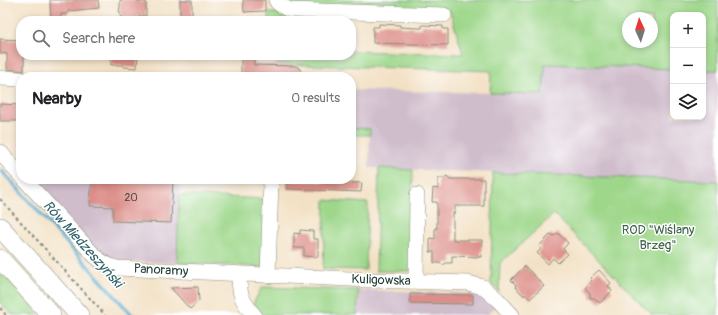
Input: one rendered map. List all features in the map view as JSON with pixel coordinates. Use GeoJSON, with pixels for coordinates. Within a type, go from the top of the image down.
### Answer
{"type":"FeatureCollection","features":[{"type":"Feature","properties":{"kind":"main road"},"geometry":{"type":"LineString","coordinates":[[0,227],[79,315]]}},
{"type":"Feature","properties":{"kind":"main road"},"geometry":{"type":"LineString","coordinates":[[0,259],[50,315]]}},
{"type":"Feature","properties":{"kind":"street"},"geometry":{"type":"LineString","coordinates":[[276,0],[284,8],[290,10],[444,15]]}},
{"type":"Feature","properties":{"kind":"street"},"geometry":{"type":"LineString","coordinates":[[0,78],[16,79]]}},
{"type":"Feature","properties":{"kind":"street"},"geometry":{"type":"LineString","coordinates":[[0,152],[16,170]]}},
{"type":"Feature","properties":{"kind":"street","name":"Panoramy"},"geometry":{"type":"LineString","coordinates":[[29,184],[94,255],[106,265],[117,268],[239,274]]}},
{"type":"Feature","properties":{"kind":"street"},"geometry":{"type":"LineString","coordinates":[[268,276],[271,184]]}},
{"type":"Feature","properties":{"kind":"street"},"geometry":{"type":"LineString","coordinates":[[416,282],[417,195]]}},
{"type":"Feature","properties":{"kind":"street"},"geometry":{"type":"LineString","coordinates":[[239,274],[240,293],[244,303],[254,315]]}},
{"type":"Feature","properties":{"kind":"street","name":"Kuligowska"},"geometry":{"type":"LineString","coordinates":[[239,274],[468,283],[483,287],[512,315]]}},
{"type":"Feature","properties":{"kind":"path"},"geometry":{"type":"LineString","coordinates":[[0,199],[105,315]]}},
{"type":"Feature","properties":{"kind":"path"},"geometry":{"type":"LineString","coordinates":[[0,308],[6,315]]}},
{"type":"Feature","properties":{"kind":"shaded area"},"geometry":{"type":"Polygon","coordinates":[[[545,64],[670,69],[670,120],[706,120],[706,70],[718,70],[718,181],[369,168],[370,129],[356,128],[356,90],[542,94],[545,64]]]}},
{"type":"Feature","properties":{"kind":"shaded area"},"geometry":{"type":"Polygon","coordinates":[[[36,184],[180,184],[177,263],[111,261],[102,257],[36,184]]]}},
{"type":"Feature","properties":{"kind":"shaded area"},"geometry":{"type":"Polygon","coordinates":[[[358,290],[482,294],[495,307],[487,315],[357,315],[358,290]]]}},
{"type":"Feature","properties":{"kind":"green space"},"geometry":{"type":"Polygon","coordinates":[[[282,0],[718,0],[718,70],[706,70],[706,12],[670,12],[670,69],[545,64],[543,94],[490,93],[491,71],[276,64],[276,60],[356,60],[356,51],[463,54],[450,11],[289,7],[282,0]]]}},
{"type":"Feature","properties":{"kind":"green space"},"geometry":{"type":"Polygon","coordinates":[[[268,13],[316,15],[316,16],[268,16],[268,13]]]}},
{"type":"Feature","properties":{"kind":"green space"},"geometry":{"type":"Polygon","coordinates":[[[356,128],[370,129],[370,135],[356,135],[356,128]]]}},
{"type":"Feature","properties":{"kind":"green space"},"geometry":{"type":"Polygon","coordinates":[[[379,168],[413,170],[410,271],[376,271],[379,168]]]}},
{"type":"Feature","properties":{"kind":"green space","name":"ROD \"Wiślany Brzeg\""},"geometry":{"type":"Polygon","coordinates":[[[493,173],[718,181],[718,315],[652,315],[554,214],[500,263],[499,292],[491,284],[493,173]]]}},
{"type":"Feature","properties":{"kind":"green space"},"geometry":{"type":"Polygon","coordinates":[[[179,195],[268,199],[266,267],[177,263],[179,195]]]}},
{"type":"Feature","properties":{"kind":"green space"},"geometry":{"type":"Polygon","coordinates":[[[325,200],[368,203],[366,270],[323,269],[325,200]]]}},
{"type":"Feature","properties":{"kind":"green space"},"geometry":{"type":"Polygon","coordinates":[[[0,271],[40,315],[12,315],[0,303],[0,271]]]}},
{"type":"Feature","properties":{"kind":"green space"},"geometry":{"type":"Polygon","coordinates":[[[262,287],[358,290],[357,315],[264,315],[253,304],[262,287]]]}},
{"type":"Feature","properties":{"kind":"building"},"geometry":{"type":"Polygon","coordinates":[[[50,0],[98,0],[99,8],[68,11],[68,14],[51,16],[50,0]]]}},
{"type":"Feature","properties":{"kind":"building"},"geometry":{"type":"Polygon","coordinates":[[[120,0],[138,0],[139,2],[146,2],[146,16],[120,16],[120,0]]]}},
{"type":"Feature","properties":{"kind":"building"},"geometry":{"type":"Polygon","coordinates":[[[180,0],[192,0],[192,16],[180,16],[180,0]]]}},
{"type":"Feature","properties":{"kind":"building"},"geometry":{"type":"Polygon","coordinates":[[[243,0],[265,0],[265,11],[244,12],[243,0]]]}},
{"type":"Feature","properties":{"kind":"building"},"geometry":{"type":"Polygon","coordinates":[[[379,24],[400,25],[400,27],[417,28],[422,28],[422,25],[443,26],[443,29],[448,29],[448,45],[373,43],[373,27],[379,27],[379,24]]]}},
{"type":"Feature","properties":{"kind":"building"},"geometry":{"type":"Polygon","coordinates":[[[0,39],[16,40],[16,60],[24,60],[24,71],[7,69],[7,54],[0,53],[0,39]]]}},
{"type":"Feature","properties":{"kind":"building"},"geometry":{"type":"Polygon","coordinates":[[[111,60],[138,60],[137,68],[123,67],[123,65],[111,65],[111,60]]]}},
{"type":"Feature","properties":{"kind":"building"},"geometry":{"type":"Polygon","coordinates":[[[241,60],[254,60],[254,65],[296,66],[301,71],[301,72],[241,72],[241,60]]]}},
{"type":"Feature","properties":{"kind":"building"},"geometry":{"type":"Polygon","coordinates":[[[0,104],[16,105],[16,121],[0,121],[0,104]]]}},
{"type":"Feature","properties":{"kind":"building"},"geometry":{"type":"Polygon","coordinates":[[[447,176],[450,179],[484,179],[484,206],[455,206],[455,213],[453,213],[453,240],[482,240],[481,257],[452,256],[452,263],[446,263],[443,265],[440,263],[434,263],[434,252],[430,252],[430,238],[435,239],[435,228],[437,228],[437,202],[432,202],[433,188],[438,189],[438,178],[444,178],[447,176]]]}},
{"type":"Feature","properties":{"kind":"building"},"geometry":{"type":"Polygon","coordinates":[[[362,183],[361,192],[287,189],[287,184],[362,183]]]}},
{"type":"Feature","properties":{"kind":"building"},"geometry":{"type":"Polygon","coordinates":[[[92,184],[173,184],[171,223],[113,221],[113,207],[90,206],[92,184]]]}},
{"type":"Feature","properties":{"kind":"building"},"geometry":{"type":"Polygon","coordinates":[[[300,230],[313,231],[313,239],[318,239],[318,257],[304,256],[304,248],[294,248],[294,233],[300,234],[300,230]]]}},
{"type":"Feature","properties":{"kind":"building"},"geometry":{"type":"Polygon","coordinates":[[[558,233],[568,243],[563,249],[568,254],[558,263],[553,258],[548,264],[537,253],[541,249],[539,246],[551,234],[554,236],[558,233]]]}},
{"type":"Feature","properties":{"kind":"building"},"geometry":{"type":"Polygon","coordinates":[[[525,266],[544,286],[530,299],[519,291],[511,280],[525,266]]]}},
{"type":"Feature","properties":{"kind":"building"},"geometry":{"type":"Polygon","coordinates":[[[599,270],[611,283],[608,286],[612,291],[600,303],[594,298],[590,298],[590,293],[585,288],[592,280],[590,278],[599,270]]]}},
{"type":"Feature","properties":{"kind":"building"},"geometry":{"type":"Polygon","coordinates":[[[198,287],[199,301],[190,309],[171,288],[198,287]]]}},
{"type":"Feature","properties":{"kind":"building"},"geometry":{"type":"Polygon","coordinates":[[[410,294],[473,295],[473,304],[410,303],[410,294]]]}},
{"type":"Feature","properties":{"kind":"waterway","name":"Rów Miedzeszyński"},"geometry":{"type":"LineString","coordinates":[[1,170],[132,315]]}}]}
